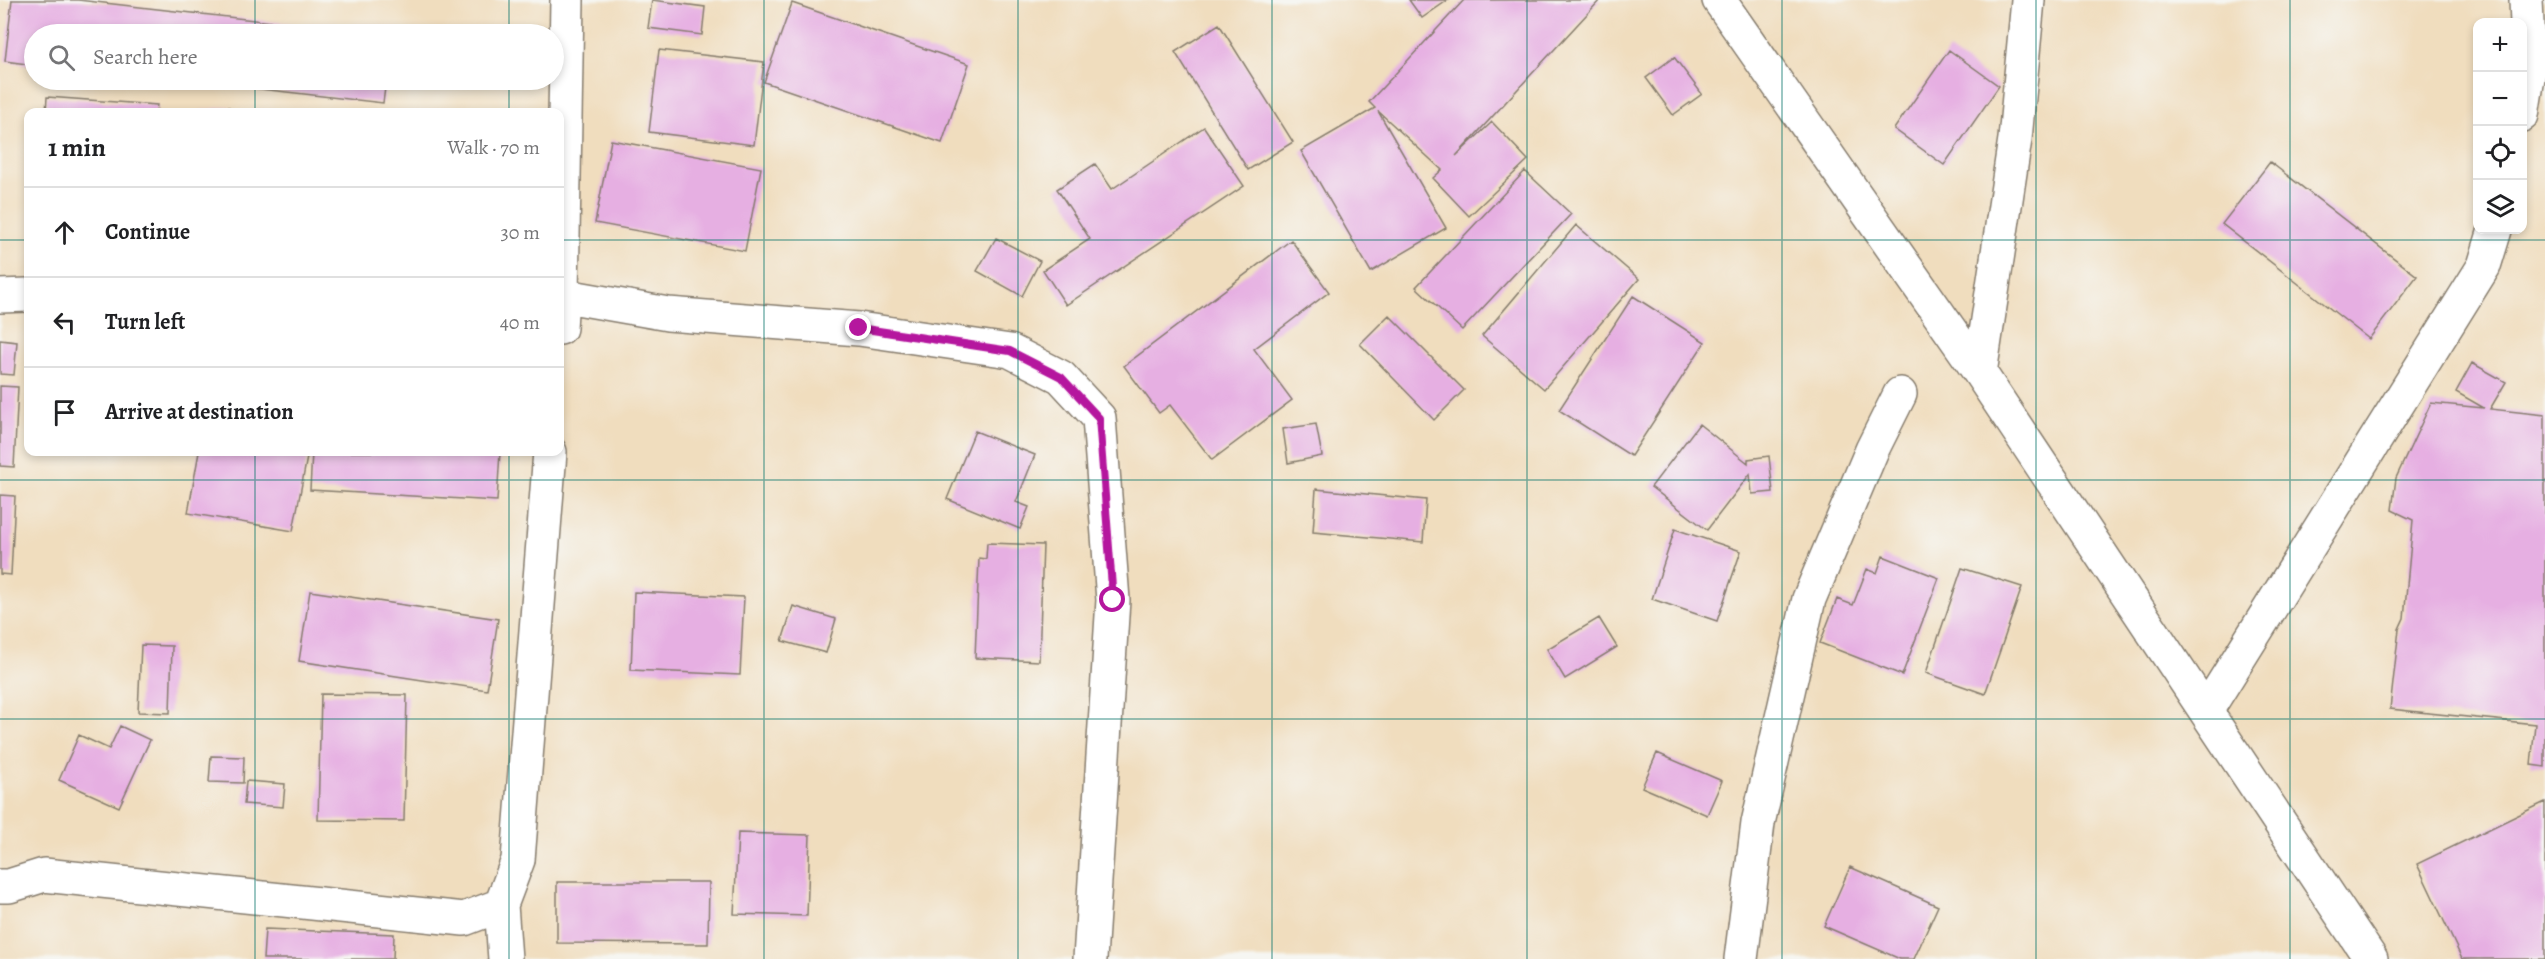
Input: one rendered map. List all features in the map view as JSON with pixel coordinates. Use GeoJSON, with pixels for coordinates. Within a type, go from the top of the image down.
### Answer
{"type":"FeatureCollection","features":[{"type":"Feature","properties":{"kind":"street"},"geometry":{"type":"LineString","coordinates":[[564,148],[567,0]]}},
{"type":"Feature","properties":{"kind":"street"},"geometry":{"type":"LineString","coordinates":[[1719,0],[1980,373],[2371,959]]}},
{"type":"Feature","properties":{"kind":"street"},"geometry":{"type":"LineString","coordinates":[[1980,373],[2015,139],[2028,0]]}},
{"type":"Feature","properties":{"kind":"street"},"geometry":{"type":"LineString","coordinates":[[2526,0],[2529,71],[2527,86]]}},
{"type":"Feature","properties":{"kind":"street"},"geometry":{"type":"LineString","coordinates":[[2206,711],[2484,266],[2494,234]]}},
{"type":"Feature","properties":{"kind":"street"},"geometry":{"type":"LineString","coordinates":[[0,296],[24,296]]}},
{"type":"Feature","properties":{"kind":"street"},"geometry":{"type":"LineString","coordinates":[[564,296],[668,314],[859,328],[1010,351],[1061,377],[1099,418],[1113,600],[1090,959]]}},
{"type":"Feature","properties":{"kind":"street"},"geometry":{"type":"LineString","coordinates":[[1741,959],[1758,823],[1809,599],[1872,450],[1900,394]]}},
{"type":"Feature","properties":{"kind":"street"},"geometry":{"type":"LineString","coordinates":[[505,959],[501,905],[518,860],[550,456]]}},
{"type":"Feature","properties":{"kind":"street"},"geometry":{"type":"LineString","coordinates":[[0,886],[9,886],[44,875],[464,919],[501,905]]}},
{"type":"Feature","properties":{"kind":"building"},"geometry":{"type":"Polygon","coordinates":[[[12,0],[78,0],[289,24],[24,24],[24,64],[5,61],[12,0]]]}},
{"type":"Feature","properties":{"kind":"building"},"geometry":{"type":"Polygon","coordinates":[[[652,0],[705,7],[702,35],[648,28],[652,0]]]}},
{"type":"Feature","properties":{"kind":"building"},"geometry":{"type":"Polygon","coordinates":[[[1409,0],[1448,0],[1422,18],[1409,0]]]}},
{"type":"Feature","properties":{"kind":"building"},"geometry":{"type":"Polygon","coordinates":[[[1464,0],[1600,0],[1456,156],[1492,122],[1528,160],[1469,216],[1433,178],[1442,170],[1378,111],[1446,228],[1371,272],[1301,151],[1375,108],[1369,102],[1464,0]]]}},
{"type":"Feature","properties":{"kind":"building"},"geometry":{"type":"Polygon","coordinates":[[[792,3],[969,64],[942,143],[764,82],[792,3]]]}},
{"type":"Feature","properties":{"kind":"building"},"geometry":{"type":"Polygon","coordinates":[[[1219,24],[1293,142],[1248,170],[1175,52],[1219,24]]]}},
{"type":"Feature","properties":{"kind":"building"},"geometry":{"type":"Polygon","coordinates":[[[659,50],[764,62],[754,145],[649,132],[659,50]]]}},
{"type":"Feature","properties":{"kind":"building"},"geometry":{"type":"Polygon","coordinates":[[[1949,50],[1999,86],[1944,165],[1894,129],[1949,50]]]}},
{"type":"Feature","properties":{"kind":"building"},"geometry":{"type":"Polygon","coordinates":[[[1674,57],[1702,94],[1673,115],[1646,78],[1674,57]]]}},
{"type":"Feature","properties":{"kind":"building"},"geometry":{"type":"Polygon","coordinates":[[[269,90],[385,90],[383,103],[269,90]]]}},
{"type":"Feature","properties":{"kind":"building"},"geometry":{"type":"Polygon","coordinates":[[[47,97],[157,105],[157,108],[46,108],[47,97]]]}},
{"type":"Feature","properties":{"kind":"building"},"geometry":{"type":"Polygon","coordinates":[[[1204,127],[1244,186],[1066,305],[1043,270],[1090,239],[1057,189],[1095,164],[1112,189],[1204,127]]]}},
{"type":"Feature","properties":{"kind":"building"},"geometry":{"type":"Polygon","coordinates":[[[611,140],[761,168],[745,251],[595,223],[611,140]]]}},
{"type":"Feature","properties":{"kind":"building"},"geometry":{"type":"Polygon","coordinates":[[[2270,162],[2417,276],[2369,339],[2222,224],[2270,162]]]}},
{"type":"Feature","properties":{"kind":"building"},"geometry":{"type":"Polygon","coordinates":[[[1525,171],[1571,214],[1462,330],[1416,287],[1525,171]]]}},
{"type":"Feature","properties":{"kind":"building"},"geometry":{"type":"Polygon","coordinates":[[[1576,225],[1639,279],[1544,389],[1482,336],[1576,225]]]}},
{"type":"Feature","properties":{"kind":"building"},"geometry":{"type":"Polygon","coordinates":[[[996,238],[1040,261],[1022,296],[977,271],[996,238]]]}},
{"type":"Feature","properties":{"kind":"building"},"geometry":{"type":"Polygon","coordinates":[[[1291,240],[1329,292],[1254,349],[1292,400],[1212,460],[1170,405],[1159,413],[1124,366],[1291,240]]]}},
{"type":"Feature","properties":{"kind":"building"},"geometry":{"type":"Polygon","coordinates":[[[1633,296],[1705,342],[1631,456],[1559,410],[1633,296]]]}},
{"type":"Feature","properties":{"kind":"building"},"geometry":{"type":"Polygon","coordinates":[[[1389,315],[1464,390],[1434,420],[1360,344],[1389,315]]]}},
{"type":"Feature","properties":{"kind":"building"},"geometry":{"type":"Polygon","coordinates":[[[0,340],[17,342],[14,375],[0,374],[0,340]]]}},
{"type":"Feature","properties":{"kind":"building"},"geometry":{"type":"Polygon","coordinates":[[[2472,363],[2506,382],[2490,409],[2545,415],[2545,767],[2531,765],[2535,724],[2390,709],[2399,629],[2404,618],[2413,520],[2392,510],[2396,478],[2431,403],[2484,408],[2456,392],[2472,363]]]}},
{"type":"Feature","properties":{"kind":"building"},"geometry":{"type":"Polygon","coordinates":[[[0,386],[18,387],[14,467],[0,466],[0,386]]]}},
{"type":"Feature","properties":{"kind":"building"},"geometry":{"type":"Polygon","coordinates":[[[1316,424],[1322,456],[1288,463],[1283,429],[1316,424]]]}},
{"type":"Feature","properties":{"kind":"building"},"geometry":{"type":"Polygon","coordinates":[[[1699,424],[1748,463],[1748,459],[1769,456],[1773,492],[1752,494],[1750,474],[1707,530],[1651,487],[1699,424]]]}},
{"type":"Feature","properties":{"kind":"building"},"geometry":{"type":"Polygon","coordinates":[[[975,431],[1035,455],[1016,502],[1029,507],[1020,529],[947,499],[975,431]]]}},
{"type":"Feature","properties":{"kind":"building"},"geometry":{"type":"Polygon","coordinates":[[[198,456],[307,456],[293,531],[188,513],[198,456]]]}},
{"type":"Feature","properties":{"kind":"building"},"geometry":{"type":"Polygon","coordinates":[[[312,456],[500,456],[497,501],[310,490],[312,456]]]}},
{"type":"Feature","properties":{"kind":"building"},"geometry":{"type":"Polygon","coordinates":[[[1316,489],[1426,500],[1423,542],[1313,532],[1316,489]]]}},
{"type":"Feature","properties":{"kind":"building"},"geometry":{"type":"Polygon","coordinates":[[[0,495],[15,496],[11,575],[0,574],[0,495]]]}},
{"type":"Feature","properties":{"kind":"building"},"geometry":{"type":"Polygon","coordinates":[[[1675,529],[1741,551],[1717,621],[1652,599],[1675,529]]]}},
{"type":"Feature","properties":{"kind":"building"},"geometry":{"type":"Polygon","coordinates":[[[987,543],[1043,545],[1039,661],[975,658],[979,558],[986,559],[987,543]]]}},
{"type":"Feature","properties":{"kind":"building"},"geometry":{"type":"Polygon","coordinates":[[[1883,556],[1939,578],[1902,675],[1820,643],[1837,599],[1853,605],[1867,569],[1877,573],[1883,556]]]}},
{"type":"Feature","properties":{"kind":"building"},"geometry":{"type":"Polygon","coordinates":[[[1962,568],[2022,587],[1985,694],[1926,673],[1962,568]]]}},
{"type":"Feature","properties":{"kind":"building"},"geometry":{"type":"Polygon","coordinates":[[[310,591],[498,619],[487,690],[299,661],[310,591]]]}},
{"type":"Feature","properties":{"kind":"building"},"geometry":{"type":"Polygon","coordinates":[[[634,592],[744,597],[740,675],[631,670],[634,592]]]}},
{"type":"Feature","properties":{"kind":"building"},"geometry":{"type":"Polygon","coordinates":[[[793,606],[836,619],[826,653],[782,641],[793,606]]]}},
{"type":"Feature","properties":{"kind":"building"},"geometry":{"type":"Polygon","coordinates":[[[1599,618],[1617,647],[1565,679],[1547,649],[1599,618]]]}},
{"type":"Feature","properties":{"kind":"building"},"geometry":{"type":"Polygon","coordinates":[[[141,645],[172,646],[170,713],[138,712],[141,645]]]}},
{"type":"Feature","properties":{"kind":"building"},"geometry":{"type":"Polygon","coordinates":[[[321,694],[407,695],[404,821],[318,820],[321,694]]]}},
{"type":"Feature","properties":{"kind":"building"},"geometry":{"type":"Polygon","coordinates":[[[120,726],[150,740],[119,807],[59,780],[79,735],[109,749],[120,726]]]}},
{"type":"Feature","properties":{"kind":"building"},"geometry":{"type":"Polygon","coordinates":[[[1657,753],[1722,781],[1707,815],[1642,787],[1657,753]]]}},
{"type":"Feature","properties":{"kind":"building"},"geometry":{"type":"Polygon","coordinates":[[[211,756],[244,757],[243,783],[209,782],[211,756]]]}},
{"type":"Feature","properties":{"kind":"building"},"geometry":{"type":"Polygon","coordinates":[[[246,781],[285,784],[283,807],[244,804],[246,781]]]}},
{"type":"Feature","properties":{"kind":"building"},"geometry":{"type":"Polygon","coordinates":[[[2545,802],[2545,959],[2462,959],[2417,864],[2545,802]]]}},
{"type":"Feature","properties":{"kind":"building"},"geometry":{"type":"Polygon","coordinates":[[[738,833],[810,835],[807,916],[734,914],[738,833]]]}},
{"type":"Feature","properties":{"kind":"building"},"geometry":{"type":"Polygon","coordinates":[[[1850,867],[1938,906],[1914,959],[1900,959],[1824,926],[1850,867]]]}},
{"type":"Feature","properties":{"kind":"building"},"geometry":{"type":"Polygon","coordinates":[[[557,882],[709,882],[708,944],[557,943],[557,882]]]}},
{"type":"Feature","properties":{"kind":"building"},"geometry":{"type":"Polygon","coordinates":[[[265,929],[394,934],[393,959],[263,959],[265,929]]]}},
{"type":"Feature","properties":{"kind":"route"},"geometry":{"type":"LineString","coordinates":[[859,328],[1010,351],[1061,377],[1099,418],[1113,600]]}}]}
